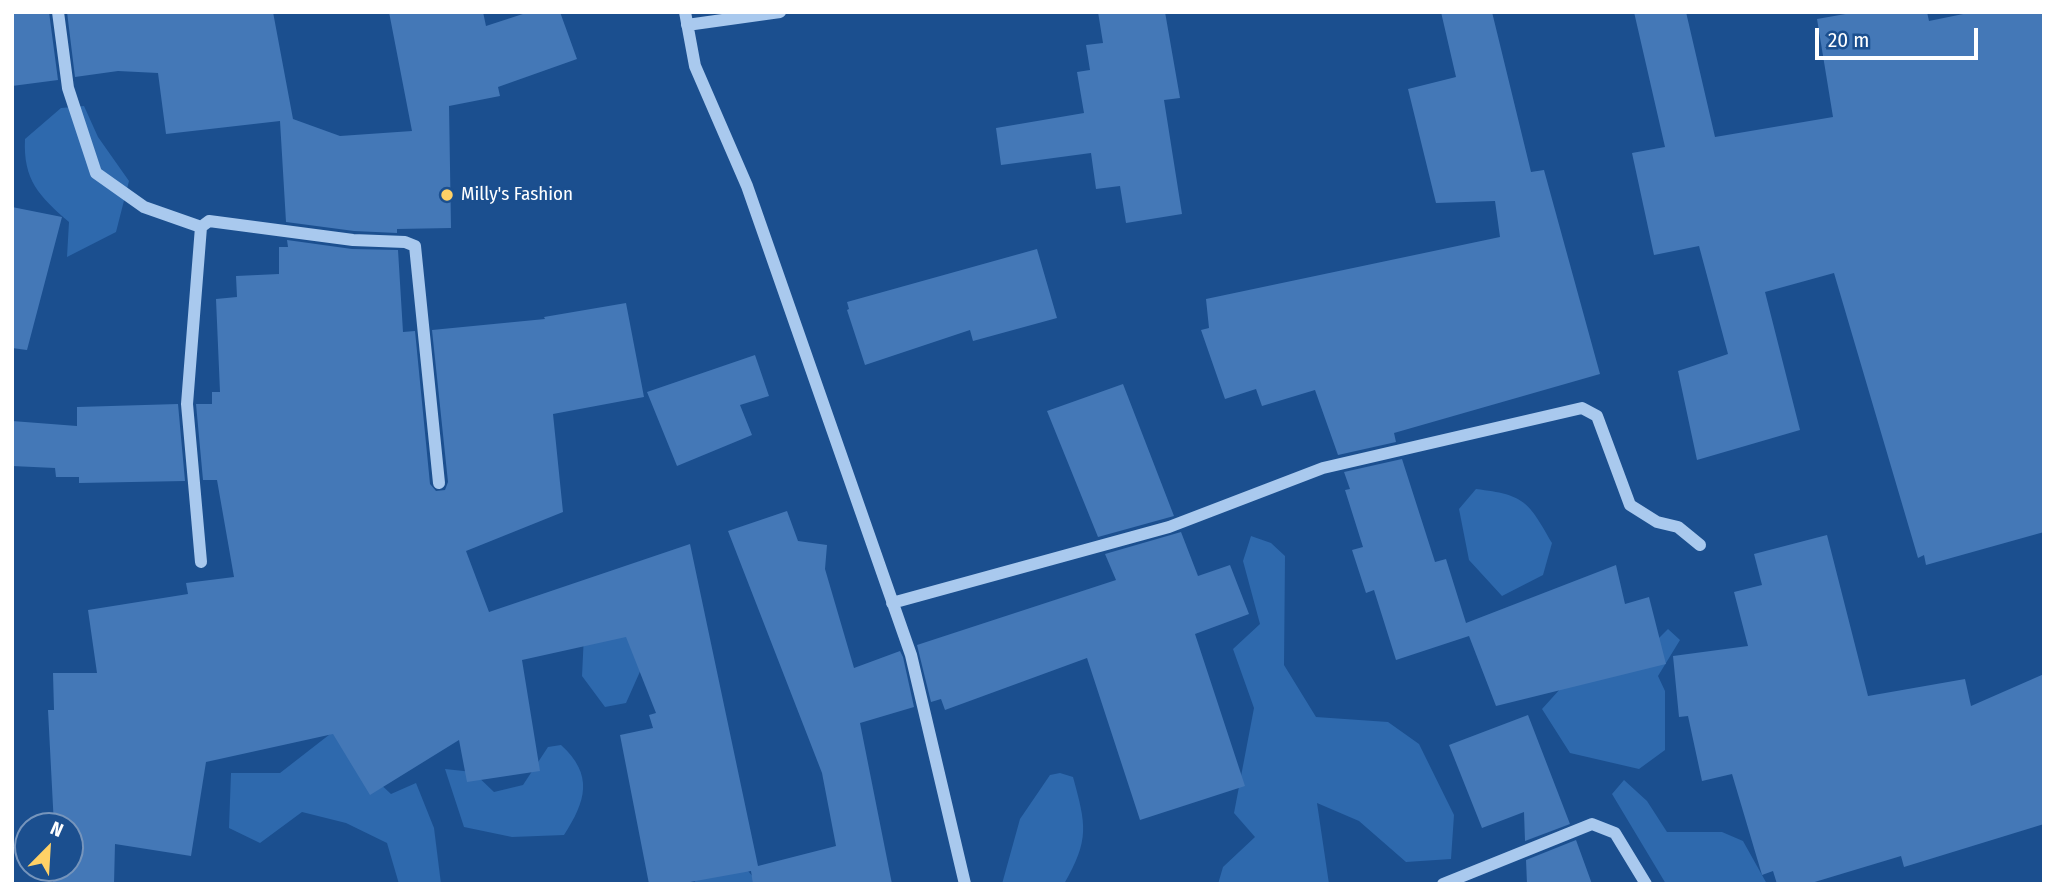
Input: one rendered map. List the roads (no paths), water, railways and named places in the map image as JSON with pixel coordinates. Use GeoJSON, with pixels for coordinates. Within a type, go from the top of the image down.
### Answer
{"type":"FeatureCollection","features":[{"type":"Feature","properties":{"kind":"street"},"geometry":{"type":"LineString","coordinates":[[58,12],[68,88],[96,173],[144,206],[201,227]]}},
{"type":"Feature","properties":{"kind":"street"},"geometry":{"type":"LineString","coordinates":[[780,12],[686,18],[695,66],[747,186],[911,655],[965,884]]}},
{"type":"Feature","properties":{"kind":"street"},"geometry":{"type":"LineString","coordinates":[[201,562],[187,404],[201,227],[209,221],[353,240],[405,242],[415,246],[439,483]]}},
{"type":"Feature","properties":{"kind":"street"},"geometry":{"type":"LineString","coordinates":[[892,603],[1168,527],[1323,468],[1582,408],[1597,416],[1630,505],[1657,522],[1678,527],[1700,545]]}},
{"type":"Feature","properties":{"kind":"street"},"geometry":{"type":"LineString","coordinates":[[1443,884],[1592,824],[1615,833],[1646,884]]}},
{"type":"Feature","properties":{"kind":"place","name":"Milly's Fashion"},"geometry":{"type":"Point","coordinates":[447,195]}}]}
